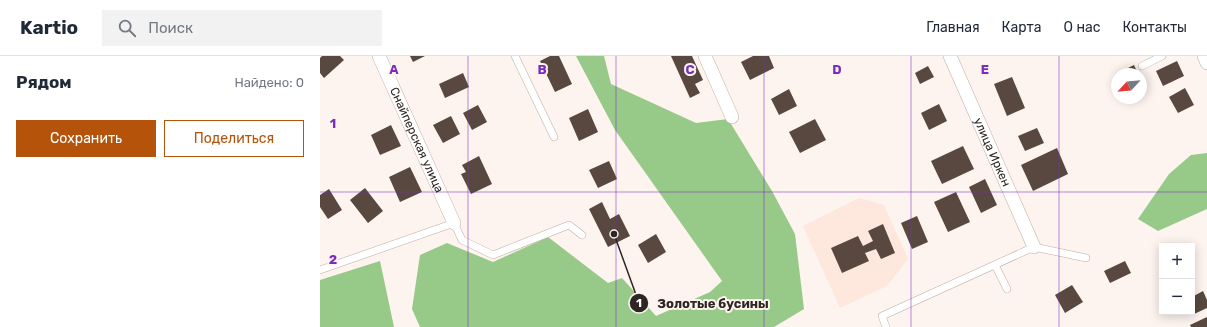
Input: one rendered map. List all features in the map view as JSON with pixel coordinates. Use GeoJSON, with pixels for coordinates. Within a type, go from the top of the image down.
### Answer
{"type":"FeatureCollection","features":[{"type":"Feature","properties":{"kind":"street","name":"Снайперская улица"},"geometry":{"type":"LineString","coordinates":[[379,56],[454,223]]}},
{"type":"Feature","properties":{"kind":"street"},"geometry":{"type":"LineString","coordinates":[[705,56],[732,116]]}},
{"type":"Feature","properties":{"kind":"street","name":"улица Иркен"},"geometry":{"type":"LineString","coordinates":[[950,56],[1034,248]]}},
{"type":"Feature","properties":{"kind":"street"},"geometry":{"type":"LineString","coordinates":[[1204,56],[1207,63]]}},
{"type":"Feature","properties":{"kind":"lane"},"geometry":{"type":"LineString","coordinates":[[515,56],[554,137]]}},
{"type":"Feature","properties":{"kind":"lane"},"geometry":{"type":"LineString","coordinates":[[1142,66],[1162,56]]}},
{"type":"Feature","properties":{"kind":"lane"},"geometry":{"type":"LineString","coordinates":[[320,270],[454,223],[462,240],[493,255],[568,225],[582,235]]}},
{"type":"Feature","properties":{"kind":"lane"},"geometry":{"type":"LineString","coordinates":[[886,327],[882,316],[1034,248],[1086,258]]}},
{"type":"Feature","properties":{"kind":"lane"},"geometry":{"type":"LineString","coordinates":[[995,265],[1007,289]]}},
{"type":"Feature","properties":{"kind":"shaded area"},"geometry":{"type":"Polygon","coordinates":[[[859,198],[884,205],[908,259],[887,286],[840,308],[803,226],[859,198]]]}},
{"type":"Feature","properties":{"kind":"green space"},"geometry":{"type":"Polygon","coordinates":[[[576,56],[604,56],[611,84],[696,123],[728,119],[772,191],[795,234],[804,309],[774,327],[420,327],[412,309],[420,255],[447,243],[493,262],[548,237],[608,283],[622,278],[656,316],[710,292],[722,281],[615,130],[576,56]]]}},
{"type":"Feature","properties":{"kind":"green space"},"geometry":{"type":"Polygon","coordinates":[[[1207,153],[1207,209],[1158,231],[1138,219],[1169,174],[1191,155],[1207,153]]]}},
{"type":"Feature","properties":{"kind":"green space"},"geometry":{"type":"Polygon","coordinates":[[[380,261],[394,327],[320,327],[320,280],[380,261]]]}},
{"type":"Feature","properties":{"kind":"building"},"geometry":{"type":"Polygon","coordinates":[[[322,56],[340,56],[344,60],[324,78],[320,73],[320,58],[322,56]]]}},
{"type":"Feature","properties":{"kind":"building"},"geometry":{"type":"Polygon","coordinates":[[[410,56],[425,56],[413,62],[410,56]]]}},
{"type":"Feature","properties":{"kind":"building"},"geometry":{"type":"Polygon","coordinates":[[[550,56],[559,56],[572,84],[555,92],[540,61],[550,56]]]}},
{"type":"Feature","properties":{"kind":"building"},"geometry":{"type":"Polygon","coordinates":[[[671,56],[692,56],[703,80],[695,84],[700,93],[690,98],[671,56]]]}},
{"type":"Feature","properties":{"kind":"building"},"geometry":{"type":"Polygon","coordinates":[[[753,56],[769,56],[774,68],[750,80],[741,62],[753,56]]]}},
{"type":"Feature","properties":{"kind":"building"},"geometry":{"type":"Polygon","coordinates":[[[1177,61],[1184,76],[1163,86],[1156,71],[1177,61]]]}},
{"type":"Feature","properties":{"kind":"building"},"geometry":{"type":"Polygon","coordinates":[[[1134,65],[1135,68],[1128,68],[1134,65]]]}},
{"type":"Feature","properties":{"kind":"building"},"geometry":{"type":"Polygon","coordinates":[[[928,66],[934,77],[920,84],[915,73],[928,66]]]}},
{"type":"Feature","properties":{"kind":"building"},"geometry":{"type":"Polygon","coordinates":[[[463,73],[469,87],[445,98],[439,84],[463,73]]]}},
{"type":"Feature","properties":{"kind":"building"},"geometry":{"type":"Polygon","coordinates":[[[1012,77],[1025,108],[1007,116],[994,84],[1012,77]]]}},
{"type":"Feature","properties":{"kind":"building"},"geometry":{"type":"Polygon","coordinates":[[[1185,88],[1194,105],[1178,113],[1169,97],[1185,88]]]}},
{"type":"Feature","properties":{"kind":"building"},"geometry":{"type":"Polygon","coordinates":[[[789,89],[797,106],[779,115],[771,99],[789,89]]]}},
{"type":"Feature","properties":{"kind":"building"},"geometry":{"type":"Polygon","coordinates":[[[939,104],[947,121],[929,130],[921,113],[939,104]]]}},
{"type":"Feature","properties":{"kind":"building"},"geometry":{"type":"Polygon","coordinates":[[[478,105],[487,122],[472,130],[463,113],[478,105]]]}},
{"type":"Feature","properties":{"kind":"building"},"geometry":{"type":"Polygon","coordinates":[[[588,109],[598,132],[579,141],[569,118],[588,109]]]}},
{"type":"Feature","properties":{"kind":"building"},"geometry":{"type":"Polygon","coordinates":[[[451,116],[460,134],[443,143],[433,125],[451,116]]]}},
{"type":"Feature","properties":{"kind":"building"},"geometry":{"type":"Polygon","coordinates":[[[815,119],[826,140],[800,153],[789,132],[815,119]]]}},
{"type":"Feature","properties":{"kind":"building"},"geometry":{"type":"Polygon","coordinates":[[[391,125],[401,146],[380,155],[371,135],[391,125]]]}},
{"type":"Feature","properties":{"kind":"building"},"geometry":{"type":"Polygon","coordinates":[[[1037,128],[1044,143],[1025,151],[1018,136],[1037,128]]]}},
{"type":"Feature","properties":{"kind":"building"},"geometry":{"type":"Polygon","coordinates":[[[963,146],[974,169],[942,184],[931,161],[963,146]]]}},
{"type":"Feature","properties":{"kind":"building"},"geometry":{"type":"Polygon","coordinates":[[[1057,148],[1068,174],[1033,191],[1021,165],[1057,148]]]}},
{"type":"Feature","properties":{"kind":"building"},"geometry":{"type":"Polygon","coordinates":[[[479,156],[492,184],[471,194],[461,174],[466,172],[462,165],[479,156]]]}},
{"type":"Feature","properties":{"kind":"building"},"geometry":{"type":"Polygon","coordinates":[[[609,161],[617,179],[598,188],[589,170],[609,161]]]}},
{"type":"Feature","properties":{"kind":"building"},"geometry":{"type":"Polygon","coordinates":[[[410,167],[422,192],[400,202],[389,177],[410,167]]]}},
{"type":"Feature","properties":{"kind":"building"},"geometry":{"type":"Polygon","coordinates":[[[985,179],[997,205],[981,213],[969,187],[985,179]]]}},
{"type":"Feature","properties":{"kind":"building"},"geometry":{"type":"Polygon","coordinates":[[[365,188],[383,211],[368,223],[350,200],[365,188]]]}},
{"type":"Feature","properties":{"kind":"building"},"geometry":{"type":"Polygon","coordinates":[[[329,189],[342,210],[328,219],[320,207],[320,195],[329,189]]]}},
{"type":"Feature","properties":{"kind":"building"},"geometry":{"type":"Polygon","coordinates":[[[956,192],[970,222],[948,232],[934,202],[956,192]]]}},
{"type":"Feature","properties":{"kind":"building"},"geometry":{"type":"Polygon","coordinates":[[[602,202],[610,219],[619,214],[630,236],[608,247],[589,209],[602,202]]]}},
{"type":"Feature","properties":{"kind":"building"},"geometry":{"type":"Polygon","coordinates":[[[917,216],[928,242],[912,249],[901,223],[917,216]]]}},
{"type":"Feature","properties":{"kind":"building"},"geometry":{"type":"Polygon","coordinates":[[[883,224],[895,253],[881,259],[876,249],[865,253],[869,261],[842,273],[831,248],[858,236],[863,246],[873,241],[868,231],[883,224]]]}},
{"type":"Feature","properties":{"kind":"building"},"geometry":{"type":"Polygon","coordinates":[[[656,234],[666,252],[648,263],[638,245],[656,234]]]}},
{"type":"Feature","properties":{"kind":"building"},"geometry":{"type":"Polygon","coordinates":[[[1125,261],[1131,273],[1110,283],[1104,271],[1125,261]]]}},
{"type":"Feature","properties":{"kind":"building"},"geometry":{"type":"Polygon","coordinates":[[[1072,285],[1083,302],[1065,313],[1055,295],[1072,285]]]}},
{"type":"Feature","properties":{"kind":"building"},"geometry":{"type":"Polygon","coordinates":[[[1203,291],[1207,300],[1207,308],[1195,314],[1195,295],[1203,291]]]}},
{"type":"Feature","properties":{"kind":"building"},"geometry":{"type":"Polygon","coordinates":[[[1207,317],[1207,327],[1191,327],[1190,325],[1207,317]]]}},
{"type":"Feature","properties":{"kind":"place","name":"Золотые бусины"},"geometry":{"type":"Point","coordinates":[614,234]}}]}
